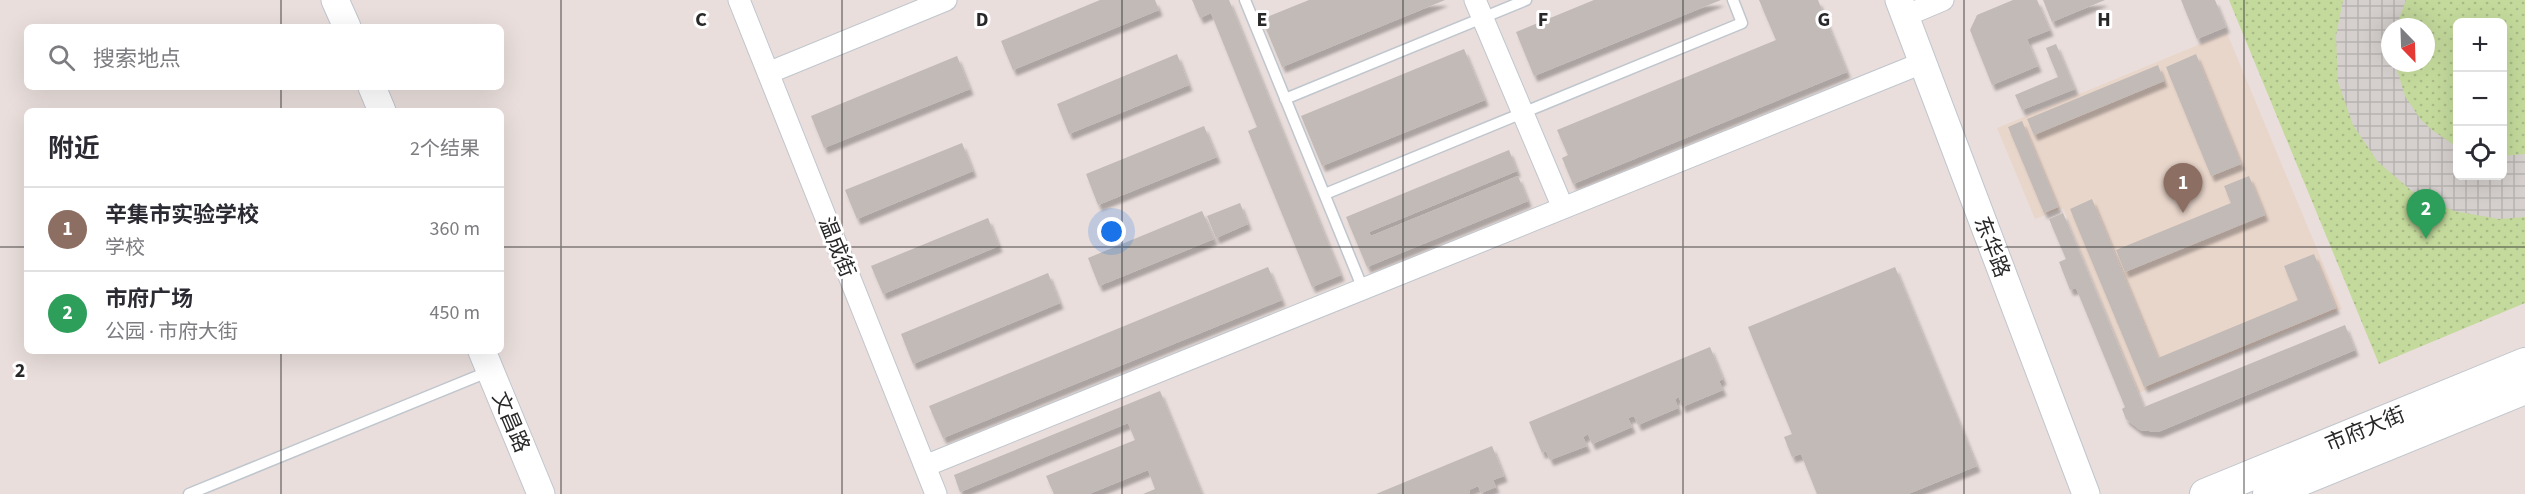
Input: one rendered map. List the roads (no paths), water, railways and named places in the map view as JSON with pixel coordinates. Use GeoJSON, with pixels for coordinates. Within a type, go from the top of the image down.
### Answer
{"type":"FeatureCollection","features":[{"type":"Feature","properties":{"kind":"main road","name":"市府大街"},"geometry":{"type":"LineString","coordinates":[[2205,494],[2525,363]]}},
{"type":"Feature","properties":{"kind":"main road","name":"市府大街"},"geometry":{"type":"LineString","coordinates":[[2268,494],[2525,389]]}},
{"type":"Feature","properties":{"kind":"street"},"geometry":{"type":"LineString","coordinates":[[335,0],[345,24]]}},
{"type":"Feature","properties":{"kind":"street","name":"温成街"},"geometry":{"type":"LineString","coordinates":[[739,0],[936,494]]}},
{"type":"Feature","properties":{"kind":"street"},"geometry":{"type":"LineString","coordinates":[[768,73],[946,0]]}},
{"type":"Feature","properties":{"kind":"street"},"geometry":{"type":"LineString","coordinates":[[1902,8],[1943,0]]}},
{"type":"Feature","properties":{"kind":"street","name":"东华路"},"geometry":{"type":"LineString","coordinates":[[1902,8],[2086,494]]}},
{"type":"Feature","properties":{"kind":"street"},"geometry":{"type":"LineString","coordinates":[[1479,9],[1563,208]]}},
{"type":"Feature","properties":{"kind":"street"},"geometry":{"type":"LineString","coordinates":[[925,466],[1922,63]]}},
{"type":"Feature","properties":{"kind":"street"},"geometry":{"type":"LineString","coordinates":[[373,90],[381,108]]}},
{"type":"Feature","properties":{"kind":"street","name":"文昌路"},"geometry":{"type":"LineString","coordinates":[[486,361],[541,494]]}},
{"type":"Feature","properties":{"kind":"lane"},"geometry":{"type":"LineString","coordinates":[[1245,0],[1364,289]]}},
{"type":"Feature","properties":{"kind":"lane"},"geometry":{"type":"LineString","coordinates":[[1285,99],[1479,9],[1526,0]]}},
{"type":"Feature","properties":{"kind":"lane"},"geometry":{"type":"LineString","coordinates":[[1324,194],[1742,23],[1733,0]]}},
{"type":"Feature","properties":{"kind":"lane"},"geometry":{"type":"LineString","coordinates":[[189,494],[210,490],[486,361]]}},
{"type":"Feature","properties":{"kind":"place","name":"辛集市实验学校"},"geometry":{"type":"Point","coordinates":[2183,213]}},
{"type":"Feature","properties":{"kind":"place","name":"市府广场"},"geometry":{"type":"Point","coordinates":[2426,239]}}]}
